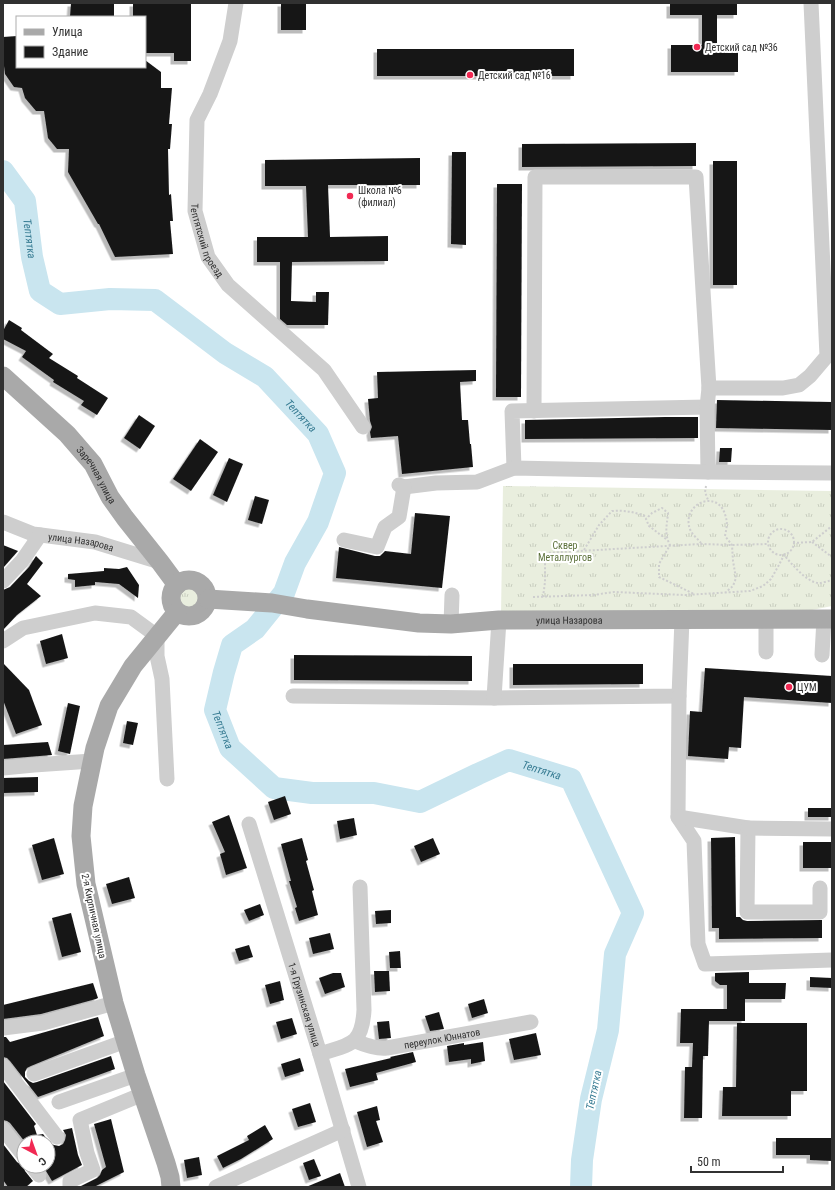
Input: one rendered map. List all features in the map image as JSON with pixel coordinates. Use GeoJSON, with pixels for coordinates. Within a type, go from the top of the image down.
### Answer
{"type":"FeatureCollection","features":[{"type":"Feature","properties":{"kind":"main road","name":"Заречная улица"},"geometry":{"type":"LineString","coordinates":[[3,376],[67,434],[93,464],[110,497],[124,518],[177,585]]}},
{"type":"Feature","properties":{"kind":"main road"},"geometry":{"type":"LineString","coordinates":[[190,580],[200,583],[206,591],[208,599],[204,608],[198,614],[184,616],[177,612],[171,601],[171,594],[175,587],[182,581],[190,580]]}},
{"type":"Feature","properties":{"kind":"main road","name":"улица Назарова"},"geometry":{"type":"LineString","coordinates":[[208,599],[272,603],[418,623],[451,624],[499,620],[828,619]]}},
{"type":"Feature","properties":{"kind":"main road","name":"2-я Кирпичная улица"},"geometry":{"type":"LineString","coordinates":[[170,1187],[170,1177],[166,1163],[136,1075],[114,1003],[86,884],[81,836],[83,806],[92,761],[109,706],[133,666],[177,612]]}},
{"type":"Feature","properties":{"kind":"street","name":"Тептятский проезд"},"geometry":{"type":"LineString","coordinates":[[236,3],[230,41],[210,94],[197,120],[195,211],[208,258],[228,285],[324,370],[363,427]]}},
{"type":"Feature","properties":{"kind":"street"},"geometry":{"type":"LineString","coordinates":[[709,388],[783,388],[799,385],[810,376],[827,356],[811,3]]}},
{"type":"Feature","properties":{"kind":"street"},"geometry":{"type":"LineString","coordinates":[[534,411],[535,177],[696,177],[709,388],[707,407],[708,472]]}},
{"type":"Feature","properties":{"kind":"street"},"geometry":{"type":"LineString","coordinates":[[514,468],[512,411],[707,407]]}},
{"type":"Feature","properties":{"kind":"street"},"geometry":{"type":"LineString","coordinates":[[344,540],[378,547],[384,527],[399,517],[402,486],[477,482],[514,468],[832,473]]}},
{"type":"Feature","properties":{"kind":"street","name":"улица Назарова"},"geometry":{"type":"LineString","coordinates":[[6,528],[33,534],[95,542],[160,562]]}},
{"type":"Feature","properties":{"kind":"street"},"geometry":{"type":"LineString","coordinates":[[3,582],[22,561],[40,535]]}},
{"type":"Feature","properties":{"kind":"street"},"geometry":{"type":"LineString","coordinates":[[451,624],[452,595]]}},
{"type":"Feature","properties":{"kind":"street"},"geometry":{"type":"LineString","coordinates":[[3,641],[23,628],[95,613],[130,617],[157,636],[157,656],[162,678],[167,779]]}},
{"type":"Feature","properties":{"kind":"street"},"geometry":{"type":"LineString","coordinates":[[682,619],[679,696],[678,817],[694,841],[698,944],[705,964],[832,960]]}},
{"type":"Feature","properties":{"kind":"street"},"geometry":{"type":"LineString","coordinates":[[766,619],[766,652]]}},
{"type":"Feature","properties":{"kind":"street"},"geometry":{"type":"LineString","coordinates":[[822,654],[828,619]]}},
{"type":"Feature","properties":{"kind":"street"},"geometry":{"type":"LineString","coordinates":[[494,698],[499,620]]}},
{"type":"Feature","properties":{"kind":"street"},"geometry":{"type":"LineString","coordinates":[[294,696],[494,698],[679,696]]}},
{"type":"Feature","properties":{"kind":"street"},"geometry":{"type":"LineString","coordinates":[[3,768],[92,761]]}},
{"type":"Feature","properties":{"kind":"street"},"geometry":{"type":"LineString","coordinates":[[678,817],[748,828],[832,829]]}},
{"type":"Feature","properties":{"kind":"street","name":"1-я Грузинская улица"},"geometry":{"type":"LineString","coordinates":[[249,824],[320,1054],[359,1187]]}},
{"type":"Feature","properties":{"kind":"street"},"geometry":{"type":"LineString","coordinates":[[748,828],[747,912],[820,912],[820,888]]}},
{"type":"Feature","properties":{"kind":"street"},"geometry":{"type":"LineString","coordinates":[[320,1054],[348,1045],[355,1041],[361,1032],[364,1010],[360,887]]}},
{"type":"Feature","properties":{"kind":"street"},"geometry":{"type":"LineString","coordinates":[[3,1028],[42,1023],[114,1003]]}},
{"type":"Feature","properties":{"kind":"street","name":"переулок Юннатов"},"geometry":{"type":"LineString","coordinates":[[355,1041],[378,1049],[531,1022]]}},
{"type":"Feature","properties":{"kind":"street"},"geometry":{"type":"LineString","coordinates":[[34,1074],[126,1041]]}},
{"type":"Feature","properties":{"kind":"street"},"geometry":{"type":"LineString","coordinates":[[3,1066],[57,1137]]}},
{"type":"Feature","properties":{"kind":"street"},"geometry":{"type":"LineString","coordinates":[[59,1102],[136,1075]]}},
{"type":"Feature","properties":{"kind":"street"},"geometry":{"type":"LineString","coordinates":[[70,1187],[70,1180],[93,1170],[87,1152],[80,1120],[143,1094]]}},
{"type":"Feature","properties":{"kind":"street"},"geometry":{"type":"LineString","coordinates":[[3,1129],[16,1146]]}},
{"type":"Feature","properties":{"kind":"street"},"geometry":{"type":"LineString","coordinates":[[216,1187],[343,1130]]}},
{"type":"Feature","properties":{"kind":"path"},"geometry":{"type":"LineString","coordinates":[[701,544],[691,532],[689,527],[689,514],[703,501],[708,500],[718,504],[723,510],[726,517],[725,536],[732,545],[736,578],[733,586],[725,593]]}},
{"type":"Feature","properties":{"kind":"path"},"geometry":{"type":"LineString","coordinates":[[647,517],[656,510],[662,508],[668,513],[666,539]]}},
{"type":"Feature","properties":{"kind":"path"},"geometry":{"type":"LineString","coordinates":[[584,550],[598,525],[612,511],[622,510],[647,517]]}},
{"type":"Feature","properties":{"kind":"path"},"geometry":{"type":"LineString","coordinates":[[647,517],[646,519],[649,526],[666,539],[670,545]]}},
{"type":"Feature","properties":{"kind":"path"},"geometry":{"type":"LineString","coordinates":[[794,543],[812,542],[832,526]]}},
{"type":"Feature","properties":{"kind":"path"},"geometry":{"type":"LineString","coordinates":[[533,597],[593,595],[614,592],[696,595],[750,591],[763,586],[771,579],[784,555],[791,551],[794,543],[791,535],[784,530],[780,530],[772,533],[768,540],[768,544],[772,552],[779,555],[784,555],[794,566],[812,581],[819,583],[832,580]]}},
{"type":"Feature","properties":{"kind":"path"},"geometry":{"type":"LineString","coordinates":[[812,542],[832,557]]}},
{"type":"Feature","properties":{"kind":"path"},"geometry":{"type":"LineString","coordinates":[[543,597],[545,582],[545,553],[670,545],[768,544]]}},
{"type":"Feature","properties":{"kind":"path"},"geometry":{"type":"LineString","coordinates":[[670,545],[659,564],[659,578],[696,595]]}},
{"type":"Feature","properties":{"kind":"green space","name":"Сквер Металлургов"},"geometry":{"type":"Polygon","coordinates":[[[503,486],[832,491],[832,606],[807,611],[501,615],[503,486]]]}},
{"type":"Feature","properties":{"kind":"green space"},"geometry":{"type":"Polygon","coordinates":[[[190,584],[195,585],[201,591],[201,601],[195,607],[190,608],[185,607],[179,601],[178,596],[179,591],[185,585],[190,584]]]}},
{"type":"Feature","properties":{"kind":"building"},"geometry":{"type":"Polygon","coordinates":[[[71,3],[114,3],[114,16],[70,16],[71,3]]]}},
{"type":"Feature","properties":{"kind":"building"},"geometry":{"type":"Polygon","coordinates":[[[133,3],[191,3],[191,61],[174,61],[174,53],[146,53],[146,16],[133,16],[133,3]]]}},
{"type":"Feature","properties":{"kind":"building"},"geometry":{"type":"Polygon","coordinates":[[[281,3],[306,3],[306,30],[281,30],[281,3]]]}},
{"type":"Feature","properties":{"kind":"building"},"geometry":{"type":"Polygon","coordinates":[[[670,3],[737,3],[737,15],[717,15],[717,45],[738,45],[738,72],[671,72],[671,45],[702,45],[702,15],[670,15],[670,3]]]}},
{"type":"Feature","properties":{"kind":"building"},"geometry":{"type":"Polygon","coordinates":[[[16,36],[16,68],[146,68],[146,61],[161,72],[161,88],[172,88],[169,124],[172,124],[170,149],[168,149],[169,195],[171,194],[173,221],[170,221],[173,254],[115,257],[99,224],[68,172],[69,149],[57,149],[48,138],[44,111],[36,111],[25,98],[22,88],[14,87],[5,74],[3,37],[16,36]]]}},
{"type":"Feature","properties":{"kind":"building"},"geometry":{"type":"Polygon","coordinates":[[[377,49],[574,49],[574,76],[377,76],[377,49]]]}},
{"type":"Feature","properties":{"kind":"building"},"geometry":{"type":"Polygon","coordinates":[[[696,143],[696,166],[522,167],[522,144],[696,143]]]}},
{"type":"Feature","properties":{"kind":"building"},"geometry":{"type":"Polygon","coordinates":[[[452,152],[466,152],[466,245],[451,244],[452,152]]]}},
{"type":"Feature","properties":{"kind":"building"},"geometry":{"type":"Polygon","coordinates":[[[420,158],[420,185],[328,185],[330,237],[388,236],[388,261],[292,262],[291,301],[316,302],[316,292],[329,292],[328,325],[287,325],[280,319],[280,262],[257,262],[257,237],[308,237],[306,186],[265,186],[265,160],[420,158]]]}},
{"type":"Feature","properties":{"kind":"building"},"geometry":{"type":"Polygon","coordinates":[[[713,161],[737,161],[737,285],[713,285],[713,161]]]}},
{"type":"Feature","properties":{"kind":"building"},"geometry":{"type":"Polygon","coordinates":[[[497,184],[522,184],[521,397],[496,397],[497,184]]]}},
{"type":"Feature","properties":{"kind":"building"},"geometry":{"type":"Polygon","coordinates":[[[9,320],[22,328],[21,330],[53,354],[49,358],[78,376],[77,378],[108,398],[97,415],[81,405],[84,401],[53,382],[54,380],[22,357],[26,351],[3,339],[3,331],[9,320]]]}},
{"type":"Feature","properties":{"kind":"building"},"geometry":{"type":"Polygon","coordinates":[[[476,370],[476,381],[460,382],[462,420],[468,420],[473,467],[402,474],[398,436],[371,438],[370,432],[372,427],[368,399],[378,398],[377,372],[476,370]]]}},
{"type":"Feature","properties":{"kind":"building"},"geometry":{"type":"Polygon","coordinates":[[[717,400],[832,402],[832,430],[716,428],[717,400]]]}},
{"type":"Feature","properties":{"kind":"building"},"geometry":{"type":"Polygon","coordinates":[[[139,415],[155,426],[140,449],[124,438],[139,415]]]}},
{"type":"Feature","properties":{"kind":"building"},"geometry":{"type":"Polygon","coordinates":[[[698,417],[698,438],[525,439],[525,420],[698,417]]]}},
{"type":"Feature","properties":{"kind":"building"},"geometry":{"type":"Polygon","coordinates":[[[200,439],[218,452],[191,491],[173,479],[200,439]]]}},
{"type":"Feature","properties":{"kind":"building"},"geometry":{"type":"Polygon","coordinates":[[[720,448],[732,448],[731,462],[719,462],[720,448]]]}},
{"type":"Feature","properties":{"kind":"building"},"geometry":{"type":"Polygon","coordinates":[[[229,458],[243,464],[227,502],[213,495],[229,458]]]}},
{"type":"Feature","properties":{"kind":"building"},"geometry":{"type":"Polygon","coordinates":[[[255,496],[269,500],[262,524],[248,520],[255,496]]]}},
{"type":"Feature","properties":{"kind":"building"},"geometry":{"type":"Polygon","coordinates":[[[415,513],[450,516],[442,588],[336,578],[339,547],[375,556],[380,556],[385,551],[411,554],[415,513]]]}},
{"type":"Feature","properties":{"kind":"building"},"geometry":{"type":"Polygon","coordinates":[[[3,545],[18,551],[3,568],[3,545]]]}},
{"type":"Feature","properties":{"kind":"building"},"geometry":{"type":"Polygon","coordinates":[[[36,556],[43,563],[27,584],[41,596],[17,615],[3,630],[3,590],[10,587],[29,567],[36,556]]]}},
{"type":"Feature","properties":{"kind":"building"},"geometry":{"type":"Polygon","coordinates":[[[127,567],[139,585],[138,598],[119,584],[95,582],[95,585],[75,587],[75,580],[68,579],[68,574],[104,571],[104,568],[119,569],[127,567]]]}},
{"type":"Feature","properties":{"kind":"building"},"geometry":{"type":"Polygon","coordinates":[[[62,634],[68,658],[46,664],[40,641],[62,634]]]}},
{"type":"Feature","properties":{"kind":"building"},"geometry":{"type":"Polygon","coordinates":[[[294,655],[472,656],[472,681],[294,680],[294,655]]]}},
{"type":"Feature","properties":{"kind":"building"},"geometry":{"type":"Polygon","coordinates":[[[3,663],[29,690],[42,725],[16,734],[3,700],[3,663]]]}},
{"type":"Feature","properties":{"kind":"building"},"geometry":{"type":"Polygon","coordinates":[[[513,664],[643,664],[643,684],[513,685],[513,664]]]}},
{"type":"Feature","properties":{"kind":"building"},"geometry":{"type":"Polygon","coordinates":[[[705,668],[832,676],[832,703],[744,697],[741,748],[729,747],[728,759],[688,756],[690,711],[702,712],[705,668]]]}},
{"type":"Feature","properties":{"kind":"building"},"geometry":{"type":"Polygon","coordinates":[[[68,703],[80,706],[70,754],[58,751],[68,703]]]}},
{"type":"Feature","properties":{"kind":"building"},"geometry":{"type":"Polygon","coordinates":[[[127,721],[138,723],[133,745],[123,743],[127,721]]]}},
{"type":"Feature","properties":{"kind":"building"},"geometry":{"type":"Polygon","coordinates":[[[48,742],[52,755],[3,759],[3,745],[48,742]]]}},
{"type":"Feature","properties":{"kind":"building"},"geometry":{"type":"Polygon","coordinates":[[[38,777],[38,792],[3,793],[3,778],[38,777]]]}},
{"type":"Feature","properties":{"kind":"building"},"geometry":{"type":"Polygon","coordinates":[[[285,796],[291,814],[274,820],[268,802],[285,796]]]}},
{"type":"Feature","properties":{"kind":"building"},"geometry":{"type":"Polygon","coordinates":[[[808,808],[832,808],[832,817],[808,817],[808,808]]]}},
{"type":"Feature","properties":{"kind":"building"},"geometry":{"type":"Polygon","coordinates":[[[229,815],[247,868],[226,875],[220,854],[225,852],[212,822],[229,815]]]}},
{"type":"Feature","properties":{"kind":"building"},"geometry":{"type":"Polygon","coordinates":[[[354,818],[357,835],[340,839],[337,821],[354,818]]]}},
{"type":"Feature","properties":{"kind":"building"},"geometry":{"type":"Polygon","coordinates":[[[735,837],[736,917],[740,917],[747,921],[822,920],[822,938],[719,939],[719,928],[712,928],[711,838],[735,837]]]}},
{"type":"Feature","properties":{"kind":"building"},"geometry":{"type":"Polygon","coordinates":[[[54,838],[64,874],[42,880],[32,845],[54,838]]]}},
{"type":"Feature","properties":{"kind":"building"},"geometry":{"type":"Polygon","coordinates":[[[302,838],[308,860],[306,861],[314,890],[312,891],[318,915],[299,921],[295,908],[297,907],[289,881],[291,881],[281,844],[302,838]]]}},
{"type":"Feature","properties":{"kind":"building"},"geometry":{"type":"Polygon","coordinates":[[[433,838],[440,854],[421,862],[414,846],[433,838]]]}},
{"type":"Feature","properties":{"kind":"building"},"geometry":{"type":"Polygon","coordinates":[[[803,842],[832,842],[832,868],[803,868],[803,842]]]}},
{"type":"Feature","properties":{"kind":"building"},"geometry":{"type":"Polygon","coordinates":[[[129,877],[135,898],[112,904],[106,884],[129,877]]]}},
{"type":"Feature","properties":{"kind":"building"},"geometry":{"type":"Polygon","coordinates":[[[260,904],[264,915],[249,921],[244,910],[260,904]]]}},
{"type":"Feature","properties":{"kind":"building"},"geometry":{"type":"Polygon","coordinates":[[[391,910],[391,923],[376,924],[375,911],[391,910]]]}},
{"type":"Feature","properties":{"kind":"building"},"geometry":{"type":"Polygon","coordinates":[[[71,913],[81,952],[62,957],[52,918],[71,913]]]}},
{"type":"Feature","properties":{"kind":"building"},"geometry":{"type":"Polygon","coordinates":[[[330,933],[334,949],[313,954],[309,938],[330,933]]]}},
{"type":"Feature","properties":{"kind":"building"},"geometry":{"type":"Polygon","coordinates":[[[249,945],[253,957],[239,961],[235,949],[249,945]]]}},
{"type":"Feature","properties":{"kind":"building"},"geometry":{"type":"Polygon","coordinates":[[[400,951],[401,968],[390,968],[389,952],[400,951]]]}},
{"type":"Feature","properties":{"kind":"building"},"geometry":{"type":"Polygon","coordinates":[[[374,971],[389,971],[390,991],[375,992],[374,971]]]}},
{"type":"Feature","properties":{"kind":"building"},"geometry":{"type":"Polygon","coordinates":[[[749,972],[749,983],[786,983],[785,999],[745,999],[745,1021],[709,1021],[708,1056],[703,1056],[702,1118],[684,1118],[685,1067],[692,1067],[693,1043],[680,1043],[681,1009],[727,1009],[727,985],[720,985],[715,981],[715,973],[749,972]]]}},
{"type":"Feature","properties":{"kind":"building"},"geometry":{"type":"Polygon","coordinates":[[[333,973],[341,973],[345,987],[325,994],[319,978],[333,973]]]}},
{"type":"Feature","properties":{"kind":"building"},"geometry":{"type":"Polygon","coordinates":[[[810,977],[832,978],[832,988],[810,987],[810,977]]]}},
{"type":"Feature","properties":{"kind":"building"},"geometry":{"type":"Polygon","coordinates":[[[280,981],[284,1000],[270,1004],[265,985],[280,981]]]}},
{"type":"Feature","properties":{"kind":"building"},"geometry":{"type":"Polygon","coordinates":[[[93,983],[98,998],[96,999],[41,1014],[3,1019],[3,1005],[93,983]]]}},
{"type":"Feature","properties":{"kind":"building"},"geometry":{"type":"Polygon","coordinates":[[[484,999],[488,1013],[472,1018],[468,1004],[484,999]]]}},
{"type":"Feature","properties":{"kind":"building"},"geometry":{"type":"Polygon","coordinates":[[[439,1012],[444,1029],[430,1031],[425,1016],[439,1012]]]}},
{"type":"Feature","properties":{"kind":"building"},"geometry":{"type":"Polygon","coordinates":[[[98,1017],[104,1036],[27,1068],[25,1077],[33,1083],[111,1056],[115,1069],[38,1097],[10,1061],[3,1057],[3,1037],[6,1037],[10,1042],[98,1017]]]}},
{"type":"Feature","properties":{"kind":"building"},"geometry":{"type":"Polygon","coordinates":[[[292,1018],[297,1034],[281,1039],[276,1022],[292,1018]]]}},
{"type":"Feature","properties":{"kind":"building"},"geometry":{"type":"Polygon","coordinates":[[[389,1021],[391,1038],[379,1039],[377,1022],[389,1021]]]}},
{"type":"Feature","properties":{"kind":"building"},"geometry":{"type":"Polygon","coordinates":[[[737,1023],[807,1023],[807,1091],[791,1091],[791,1116],[722,1116],[723,1087],[736,1087],[737,1023]]]}},
{"type":"Feature","properties":{"kind":"building"},"geometry":{"type":"Polygon","coordinates":[[[536,1033],[541,1055],[514,1060],[509,1039],[536,1033]]]}},
{"type":"Feature","properties":{"kind":"building"},"geometry":{"type":"Polygon","coordinates":[[[483,1042],[485,1061],[471,1064],[471,1059],[449,1062],[447,1046],[483,1042]]]}},
{"type":"Feature","properties":{"kind":"building"},"geometry":{"type":"Polygon","coordinates":[[[413,1052],[416,1062],[376,1073],[378,1080],[350,1087],[345,1069],[413,1052]]]}},
{"type":"Feature","properties":{"kind":"building"},"geometry":{"type":"Polygon","coordinates":[[[300,1058],[304,1071],[285,1077],[281,1064],[300,1058]]]}},
{"type":"Feature","properties":{"kind":"building"},"geometry":{"type":"Polygon","coordinates":[[[3,1081],[36,1124],[34,1126],[37,1134],[19,1134],[10,1123],[3,1120],[3,1081]]]}},
{"type":"Feature","properties":{"kind":"building"},"geometry":{"type":"Polygon","coordinates":[[[310,1103],[316,1122],[298,1127],[292,1109],[310,1103]]]}},
{"type":"Feature","properties":{"kind":"building"},"geometry":{"type":"Polygon","coordinates":[[[377,1106],[380,1120],[376,1121],[383,1142],[367,1147],[357,1112],[377,1106]]]}},
{"type":"Feature","properties":{"kind":"building"},"geometry":{"type":"Polygon","coordinates":[[[111,1119],[124,1172],[94,1187],[79,1187],[97,1178],[106,1167],[94,1124],[111,1119]]]}},
{"type":"Feature","properties":{"kind":"building"},"geometry":{"type":"Polygon","coordinates":[[[265,1125],[273,1139],[241,1159],[223,1168],[217,1156],[249,1140],[247,1136],[265,1125]]]}},
{"type":"Feature","properties":{"kind":"building"},"geometry":{"type":"Polygon","coordinates":[[[72,1128],[78,1155],[82,1165],[52,1181],[48,1174],[56,1174],[56,1145],[63,1144],[65,1140],[66,1135],[63,1130],[72,1128]]]}},
{"type":"Feature","properties":{"kind":"building"},"geometry":{"type":"Polygon","coordinates":[[[776,1138],[832,1138],[832,1161],[810,1160],[810,1155],[776,1155],[776,1138]]]}},
{"type":"Feature","properties":{"kind":"building"},"geometry":{"type":"Polygon","coordinates":[[[3,1144],[16,1161],[16,1174],[27,1174],[33,1181],[26,1187],[8,1187],[3,1180],[3,1144]]]}},
{"type":"Feature","properties":{"kind":"building"},"geometry":{"type":"Polygon","coordinates":[[[199,1157],[202,1175],[187,1178],[184,1160],[199,1157]]]}},
{"type":"Feature","properties":{"kind":"building"},"geometry":{"type":"Polygon","coordinates":[[[314,1159],[321,1176],[309,1180],[303,1163],[314,1159]]]}},
{"type":"Feature","properties":{"kind":"building"},"geometry":{"type":"Polygon","coordinates":[[[340,1173],[345,1187],[306,1187],[340,1173]]]}},
{"type":"Feature","properties":{"kind":"waterway","name":"Тептятка"},"geometry":{"type":"LineString","coordinates":[[3,171],[25,201],[32,257],[40,291],[60,304],[110,299],[155,300],[225,353],[265,377],[318,434],[335,473],[318,522],[295,563],[284,593],[255,629],[232,645],[215,710],[230,748],[274,788],[312,793],[374,793],[420,802],[509,760],[571,779],[633,913],[615,954],[608,1030],[591,1099],[582,1160],[581,1187]]}},
{"type":"Feature","properties":{"kind":"place","name":"Детский сад №36"},"geometry":{"type":"Point","coordinates":[697,47]}},
{"type":"Feature","properties":{"kind":"place","name":"Детский сад №16"},"geometry":{"type":"Point","coordinates":[470,75]}},
{"type":"Feature","properties":{"kind":"place","name":"Школа №6 (филиал)"},"geometry":{"type":"Point","coordinates":[350,196]}},
{"type":"Feature","properties":{"kind":"place","name":"ЦУМ"},"geometry":{"type":"Point","coordinates":[789,687]}}]}
